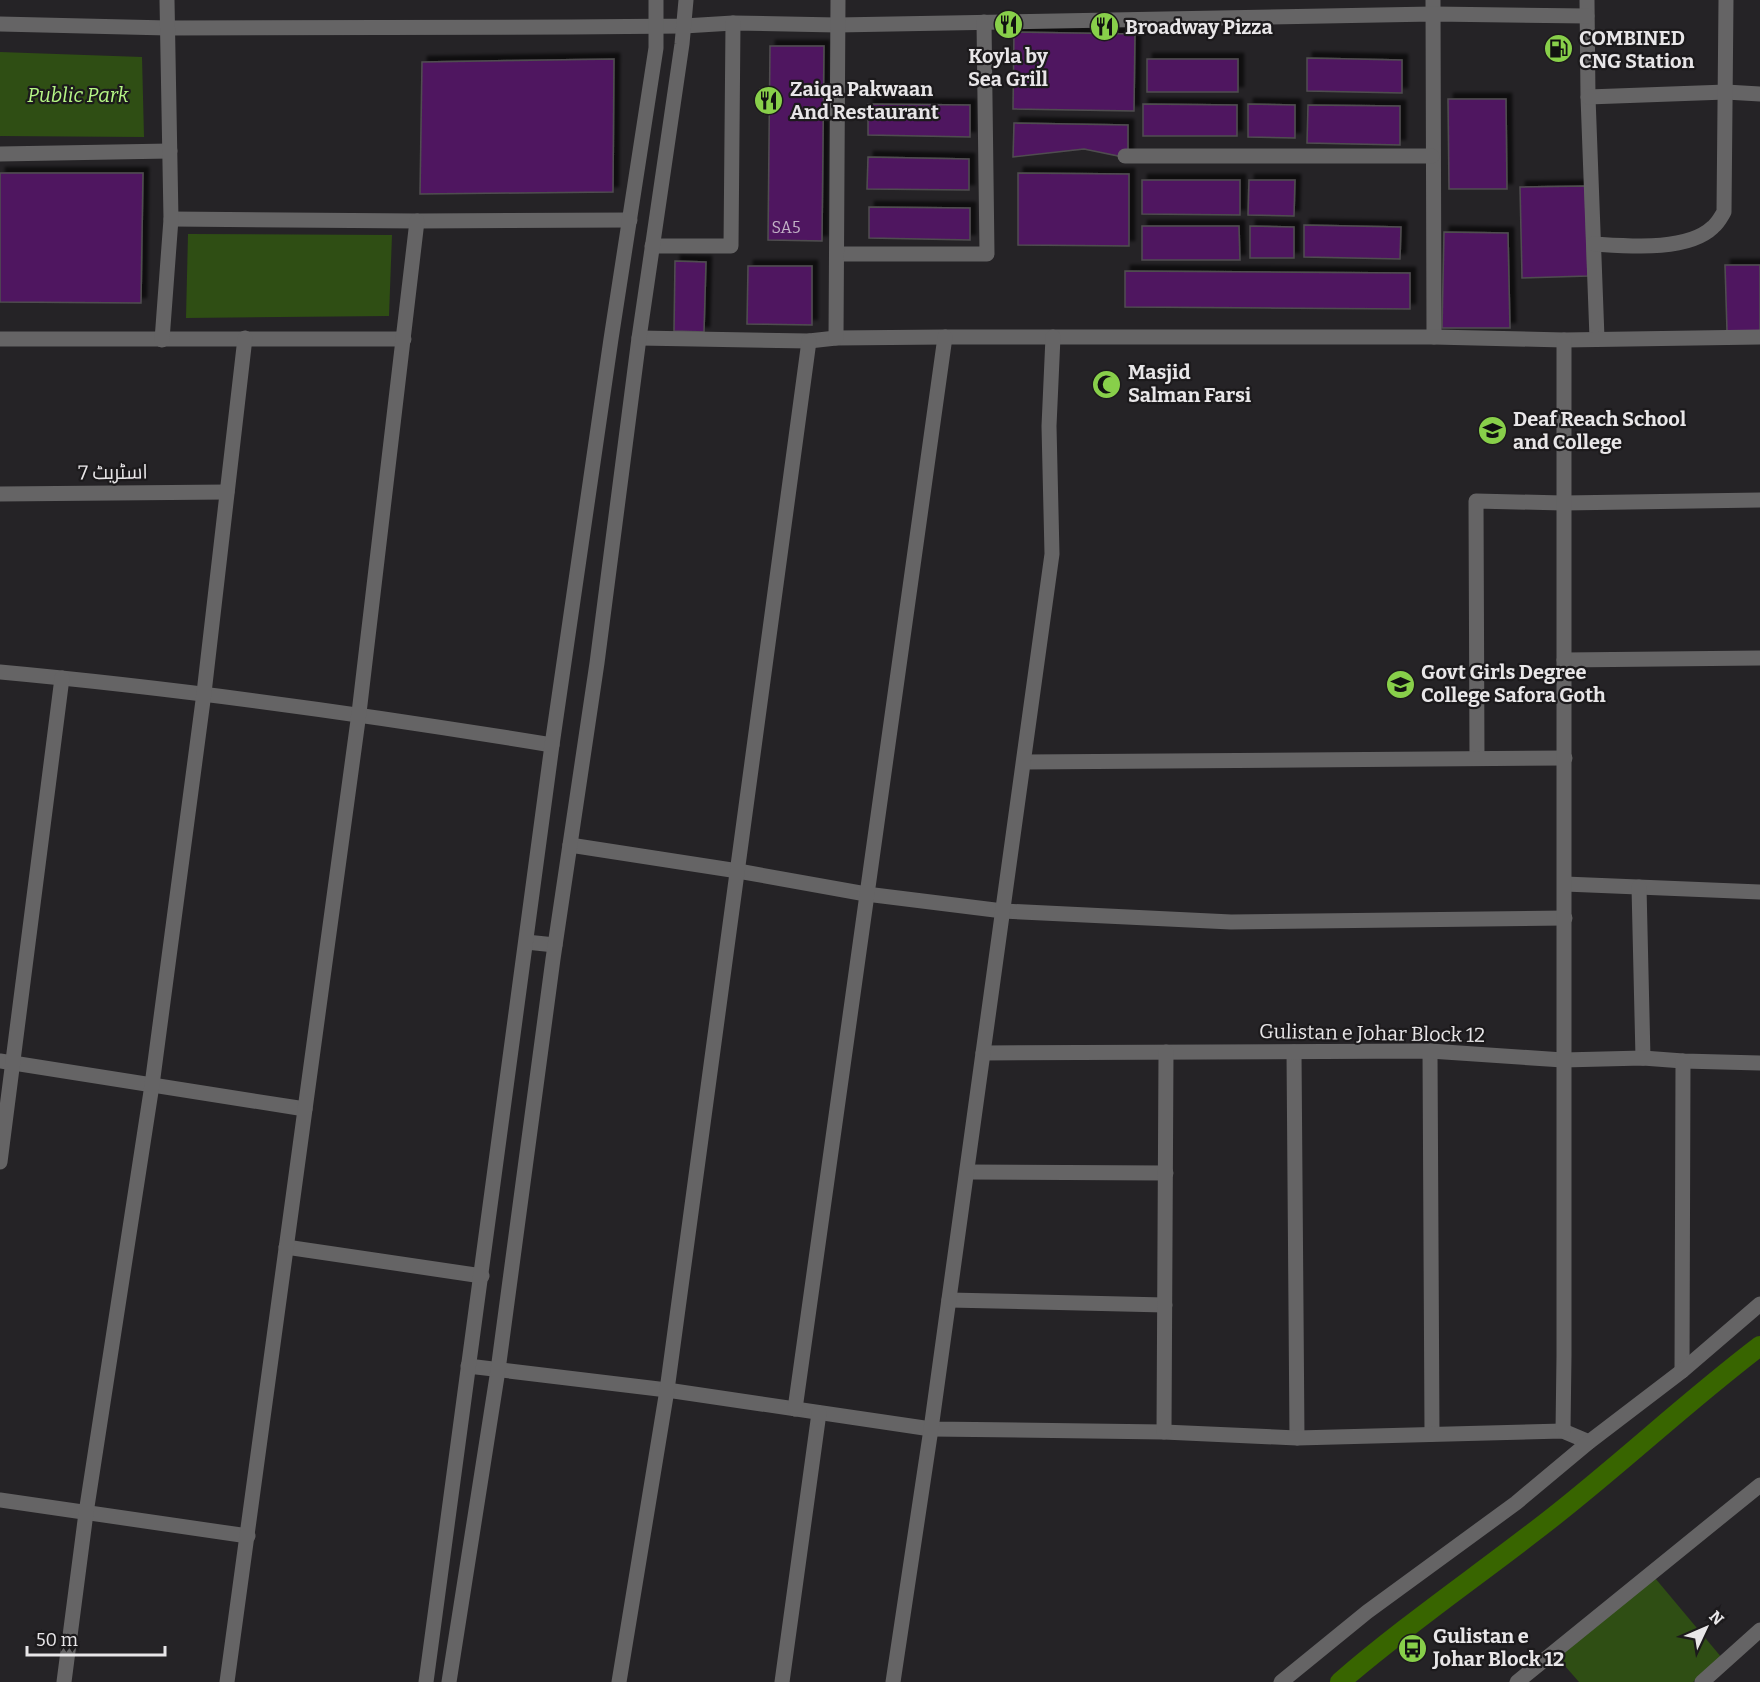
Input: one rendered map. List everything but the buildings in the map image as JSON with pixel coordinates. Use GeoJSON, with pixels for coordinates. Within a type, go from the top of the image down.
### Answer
{"type":"FeatureCollection","features":[{"type":"Feature","properties":{"kind":"street"},"geometry":{"type":"LineString","coordinates":[[162,340],[171,219],[167,0]]}},
{"type":"Feature","properties":{"kind":"street"},"geometry":{"type":"LineString","coordinates":[[426,1682],[552,744],[656,48],[657,0]]}},
{"type":"Feature","properties":{"kind":"street"},"geometry":{"type":"LineString","coordinates":[[449,1682],[498,1370],[555,945],[597,663],[686,0]]}},
{"type":"Feature","properties":{"kind":"street"},"geometry":{"type":"LineString","coordinates":[[836,338],[838,0]]}},
{"type":"Feature","properties":{"kind":"street"},"geometry":{"type":"LineString","coordinates":[[1594,244],[1651,247],[1689,240],[1713,228],[1724,212],[1726,0]]}},
{"type":"Feature","properties":{"kind":"street"},"geometry":{"type":"LineString","coordinates":[[0,24],[168,28],[684,26],[733,23],[837,25],[1433,7],[1587,8],[1588,97],[1598,338]]}},
{"type":"Feature","properties":{"kind":"street"},"geometry":{"type":"LineString","coordinates":[[1433,7],[1434,337]]}},
{"type":"Feature","properties":{"kind":"street"},"geometry":{"type":"LineString","coordinates":[[837,254],[987,254],[984,22]]}},
{"type":"Feature","properties":{"kind":"street"},"geometry":{"type":"LineString","coordinates":[[652,246],[731,246],[733,23]]}},
{"type":"Feature","properties":{"kind":"street"},"geometry":{"type":"LineString","coordinates":[[1588,97],[1726,92],[1760,94]]}},
{"type":"Feature","properties":{"kind":"street"},"geometry":{"type":"LineString","coordinates":[[0,154],[170,151]]}},
{"type":"Feature","properties":{"kind":"street"},"geometry":{"type":"LineString","coordinates":[[1125,156],[1432,156]]}},
{"type":"Feature","properties":{"kind":"street"},"geometry":{"type":"LineString","coordinates":[[171,219],[630,220]]}},
{"type":"Feature","properties":{"kind":"street"},"geometry":{"type":"LineString","coordinates":[[227,1682],[359,713],[417,221]]}},
{"type":"Feature","properties":{"kind":"street"},"geometry":{"type":"LineString","coordinates":[[639,338],[809,341],[836,338],[945,336],[1434,337],[1564,340],[1760,337]]}},
{"type":"Feature","properties":{"kind":"street"},"geometry":{"type":"LineString","coordinates":[[795,1409],[945,336]]}},
{"type":"Feature","properties":{"kind":"street"},"geometry":{"type":"LineString","coordinates":[[893,1682],[931,1429],[1052,554],[1049,426],[1053,337]]}},
{"type":"Feature","properties":{"kind":"street"},"geometry":{"type":"LineString","coordinates":[[64,1682],[86,1513],[152,1085],[204,693],[244,338]]}},
{"type":"Feature","properties":{"kind":"street"},"geometry":{"type":"LineString","coordinates":[[0,339],[404,339]]}},
{"type":"Feature","properties":{"kind":"street"},"geometry":{"type":"LineString","coordinates":[[1563,1431],[1564,340]]}},
{"type":"Feature","properties":{"kind":"street"},"geometry":{"type":"LineString","coordinates":[[619,1682],[667,1390],[809,341]]}},
{"type":"Feature","properties":{"kind":"street","name":"اسٹریٹ 7"},"geometry":{"type":"LineString","coordinates":[[0,494],[227,492]]}},
{"type":"Feature","properties":{"kind":"street"},"geometry":{"type":"LineString","coordinates":[[1477,758],[1476,501],[1563,503],[1760,500]]}},
{"type":"Feature","properties":{"kind":"street"},"geometry":{"type":"LineString","coordinates":[[1564,660],[1760,658]]}},
{"type":"Feature","properties":{"kind":"street"},"geometry":{"type":"LineString","coordinates":[[0,672],[204,693],[359,713],[552,744]]}},
{"type":"Feature","properties":{"kind":"street"},"geometry":{"type":"LineString","coordinates":[[0,1162],[6,1062],[62,678]]}},
{"type":"Feature","properties":{"kind":"street"},"geometry":{"type":"LineString","coordinates":[[1025,762],[1564,758]]}},
{"type":"Feature","properties":{"kind":"street"},"geometry":{"type":"LineString","coordinates":[[570,845],[866,894],[1003,911],[1231,922],[1565,918]]}},
{"type":"Feature","properties":{"kind":"street"},"geometry":{"type":"LineString","coordinates":[[1565,884],[1760,892]]}},
{"type":"Feature","properties":{"kind":"street"},"geometry":{"type":"LineString","coordinates":[[1639,887],[1643,1058]]}},
{"type":"Feature","properties":{"kind":"street"},"geometry":{"type":"LineString","coordinates":[[526,942],[555,945]]}},
{"type":"Feature","properties":{"kind":"street"},"geometry":{"type":"LineString","coordinates":[[1430,1051],[1432,1434]]}},
{"type":"Feature","properties":{"kind":"street","name":"Gulistan e Johar Block 12"},"geometry":{"type":"LineString","coordinates":[[983,1053],[1430,1051],[1563,1060],[1643,1058],[1760,1063]]}},
{"type":"Feature","properties":{"kind":"street"},"geometry":{"type":"LineString","coordinates":[[1164,1432],[1166,1052]]}},
{"type":"Feature","properties":{"kind":"street"},"geometry":{"type":"LineString","coordinates":[[1294,1052],[1297,1438]]}},
{"type":"Feature","properties":{"kind":"street"},"geometry":{"type":"LineString","coordinates":[[1682,1371],[1683,1061]]}},
{"type":"Feature","properties":{"kind":"street"},"geometry":{"type":"LineString","coordinates":[[6,1062],[304,1109]]}},
{"type":"Feature","properties":{"kind":"street"},"geometry":{"type":"LineString","coordinates":[[967,1172],[1166,1173]]}},
{"type":"Feature","properties":{"kind":"street"},"geometry":{"type":"LineString","coordinates":[[286,1247],[482,1276]]}},
{"type":"Feature","properties":{"kind":"street"},"geometry":{"type":"LineString","coordinates":[[949,1300],[1165,1305]]}},
{"type":"Feature","properties":{"kind":"street"},"geometry":{"type":"LineString","coordinates":[[1281,1682],[1367,1612],[1516,1503],[1589,1442],[1682,1371],[1760,1304]]}},
{"type":"Feature","properties":{"kind":"street"},"geometry":{"type":"LineString","coordinates":[[468,1366],[667,1390],[931,1429],[1164,1432],[1297,1438],[1563,1431],[1589,1442]]}},
{"type":"Feature","properties":{"kind":"street"},"geometry":{"type":"LineString","coordinates":[[782,1682],[819,1413]]}},
{"type":"Feature","properties":{"kind":"street"},"geometry":{"type":"LineString","coordinates":[[1517,1682],[1760,1485]]}},
{"type":"Feature","properties":{"kind":"street"},"geometry":{"type":"LineString","coordinates":[[0,1500],[248,1536]]}},
{"type":"Feature","properties":{"kind":"street"},"geometry":{"type":"LineString","coordinates":[[1702,1682],[1760,1630]]}},
{"type":"Feature","properties":{"kind":"green space","name":"Public Park"},"geometry":{"type":"Polygon","coordinates":[[[0,52],[142,57],[144,137],[0,136],[0,52]]]}},
{"type":"Feature","properties":{"kind":"green space"},"geometry":{"type":"Polygon","coordinates":[[[188,234],[392,235],[389,316],[186,318],[188,234]]]}},
{"type":"Feature","properties":{"kind":"green space"},"geometry":{"type":"Polygon","coordinates":[[[1655,1578],[1722,1658],[1693,1682],[1579,1682],[1558,1658],[1655,1578]]]}},
{"type":"Feature","properties":{"kind":"waterway"},"geometry":{"type":"LineString","coordinates":[[1340,1682],[1392,1639],[1553,1517],[1760,1346]]}},
{"type":"Feature","properties":{"kind":"place","name":"Koyla by Sea Grill"},"geometry":{"type":"Point","coordinates":[1008,25]}},
{"type":"Feature","properties":{"kind":"place","name":"Broadway Pizza"},"geometry":{"type":"Point","coordinates":[1104,27]}},
{"type":"Feature","properties":{"kind":"place","name":"COMBINED CNG Station"},"geometry":{"type":"Point","coordinates":[1558,49]}},
{"type":"Feature","properties":{"kind":"place","name":"Zaiqa Pakwaan And Restaurant"},"geometry":{"type":"Point","coordinates":[769,100]}},
{"type":"Feature","properties":{"kind":"place","name":"Masjid Salman Farsi"},"geometry":{"type":"Point","coordinates":[1107,384]}},
{"type":"Feature","properties":{"kind":"place","name":"Deaf Reach School and College"},"geometry":{"type":"Point","coordinates":[1492,431]}},
{"type":"Feature","properties":{"kind":"place","name":"Govt Girls Degree College Safora Goth"},"geometry":{"type":"Point","coordinates":[1400,684]}},
{"type":"Feature","properties":{"kind":"place","name":"Gulistan e Johar Block 12"},"geometry":{"type":"Point","coordinates":[1412,1648]}}]}
